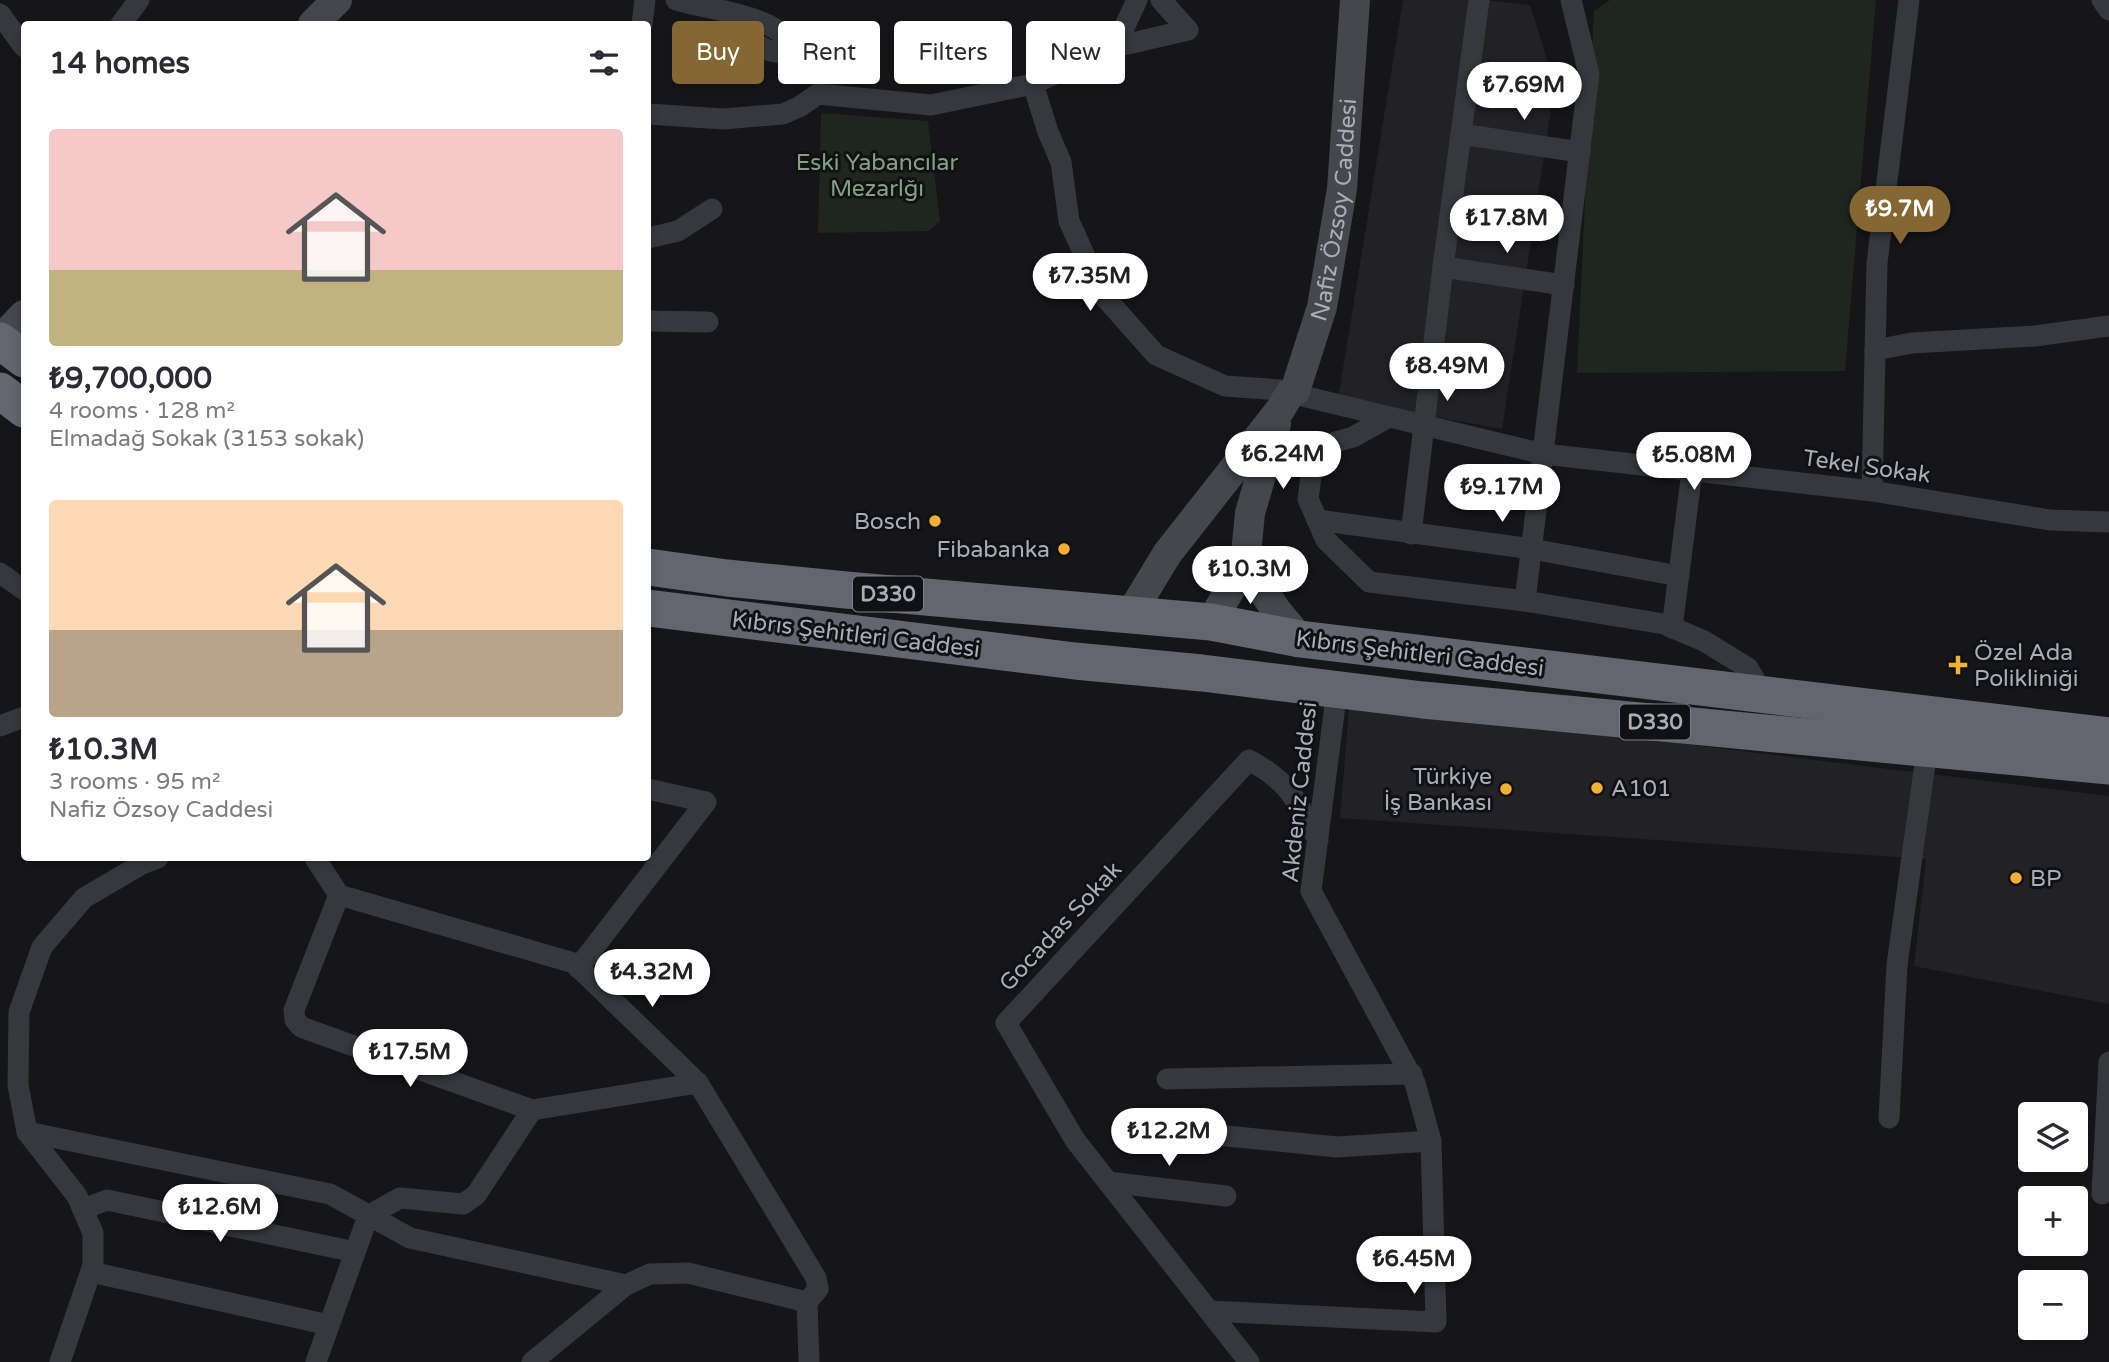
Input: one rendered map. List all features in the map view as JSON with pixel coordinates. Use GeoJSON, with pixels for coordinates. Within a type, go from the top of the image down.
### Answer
{"type":"FeatureCollection","features":[{"type":"Feature","properties":{"kind":"highway"},"geometry":{"type":"LineString","coordinates":[[0,340],[21,357]]}},
{"type":"Feature","properties":{"kind":"highway"},"geometry":{"type":"LineString","coordinates":[[0,391],[21,407]]}},
{"type":"Feature","properties":{"kind":"highway","name":"Kıbrıs Şehitleri Caddesi"},"geometry":{"type":"LineString","coordinates":[[651,567],[846,590],[1211,622],[1300,639],[2109,736]]}},
{"type":"Feature","properties":{"kind":"highway","name":"Kıbrıs Şehitleri Caddesi"},"geometry":{"type":"LineString","coordinates":[[651,608],[1336,690],[2109,766]]}},
{"type":"Feature","properties":{"kind":"highway"},"geometry":{"type":"LineString","coordinates":[[1122,666],[1130,615]]}},
{"type":"Feature","properties":{"kind":"highway"},"geometry":{"type":"LineString","coordinates":[[1202,673],[1211,622]]}},
{"type":"Feature","properties":{"kind":"main road"},"geometry":{"type":"LineString","coordinates":[[316,21],[337,0]]}},
{"type":"Feature","properties":{"kind":"main road","name":"Nafiz Özsoy Caddesi"},"geometry":{"type":"LineString","coordinates":[[1211,622],[1245,564],[1250,513],[1322,307],[1342,189],[1355,0]]}},
{"type":"Feature","properties":{"kind":"main road"},"geometry":{"type":"LineString","coordinates":[[0,340],[21,318]]}},
{"type":"Feature","properties":{"kind":"main road","name":"Nafiz Özsoy Caddesi"},"geometry":{"type":"LineString","coordinates":[[1130,615],[1167,554],[1288,398]]}},
{"type":"Feature","properties":{"kind":"main road"},"geometry":{"type":"LineString","coordinates":[[1245,564],[1276,610],[1300,639]]}},
{"type":"Feature","properties":{"kind":"street"},"geometry":{"type":"LineString","coordinates":[[123,21],[139,0]]}},
{"type":"Feature","properties":{"kind":"street"},"geometry":{"type":"LineString","coordinates":[[642,21],[645,0]]}},
{"type":"Feature","properties":{"kind":"street"},"geometry":{"type":"LineString","coordinates":[[676,0],[726,11]]}},
{"type":"Feature","properties":{"kind":"street"},"geometry":{"type":"LineString","coordinates":[[1125,26],[1137,0]]}},
{"type":"Feature","properties":{"kind":"street"},"geometry":{"type":"LineString","coordinates":[[1125,45],[1188,30],[1161,0]]}},
{"type":"Feature","properties":{"kind":"street"},"geometry":{"type":"LineString","coordinates":[[1411,534],[1479,0]]}},
{"type":"Feature","properties":{"kind":"street"},"geometry":{"type":"LineString","coordinates":[[1525,601],[1589,75],[1572,0]]}},
{"type":"Feature","properties":{"kind":"street"},"geometry":{"type":"LineString","coordinates":[[1872,491],[1877,263],[1909,0]]}},
{"type":"Feature","properties":{"kind":"street"},"geometry":{"type":"LineString","coordinates":[[2102,0],[2109,10]]}},
{"type":"Feature","properties":{"kind":"street"},"geometry":{"type":"LineString","coordinates":[[0,14],[13,37]]}},
{"type":"Feature","properties":{"kind":"street"},"geometry":{"type":"LineString","coordinates":[[651,114],[723,119],[783,114],[818,94],[931,105],[1033,84]]}},
{"type":"Feature","properties":{"kind":"street","name":"Tekel Sokak"},"geometry":{"type":"LineString","coordinates":[[1033,84],[1060,162],[1069,221],[1102,294],[1156,355],[1225,386],[1389,417],[1544,454],[1872,491],[2050,520],[2109,522]]}},
{"type":"Feature","properties":{"kind":"street"},"geometry":{"type":"LineString","coordinates":[[1461,134],[1580,152]]}},
{"type":"Feature","properties":{"kind":"street"},"geometry":{"type":"LineString","coordinates":[[651,237],[678,231],[712,209]]}},
{"type":"Feature","properties":{"kind":"street"},"geometry":{"type":"LineString","coordinates":[[1443,267],[1564,285]]}},
{"type":"Feature","properties":{"kind":"street"},"geometry":{"type":"LineString","coordinates":[[651,321],[708,322]]}},
{"type":"Feature","properties":{"kind":"street"},"geometry":{"type":"LineString","coordinates":[[1875,350],[1912,344],[2035,336],[2109,326]]}},
{"type":"Feature","properties":{"kind":"street"},"geometry":{"type":"LineString","coordinates":[[1389,417],[1353,437],[1328,444],[1313,462],[1308,499],[1326,540],[1369,582],[1525,601],[1664,624],[1704,641],[1748,668],[1764,695]]}},
{"type":"Feature","properties":{"kind":"street"},"geometry":{"type":"LineString","coordinates":[[1672,628],[1692,471]]}},
{"type":"Feature","properties":{"kind":"street"},"geometry":{"type":"LineString","coordinates":[[1317,520],[1532,549],[1679,576]]}},
{"type":"Feature","properties":{"kind":"street"},"geometry":{"type":"LineString","coordinates":[[0,573],[21,588]]}},
{"type":"Feature","properties":{"kind":"street","name":"Akdeniz Caddesi"},"geometry":{"type":"LineString","coordinates":[[1209,1311],[1436,1322],[1431,1142],[1414,1079],[1311,891],[1336,690]]}},
{"type":"Feature","properties":{"kind":"street"},"geometry":{"type":"LineString","coordinates":[[0,726],[21,718]]}},
{"type":"Feature","properties":{"kind":"street"},"geometry":{"type":"LineString","coordinates":[[1889,1118],[1897,965],[1927,749]]}},
{"type":"Feature","properties":{"kind":"street","name":"Gocadas Sokak"},"geometry":{"type":"LineString","coordinates":[[1249,1362],[1075,1140],[1006,1023],[1249,760],[1271,772],[1293,794],[1318,840]]}},
{"type":"Feature","properties":{"kind":"street"},"geometry":{"type":"LineString","coordinates":[[578,968],[706,802],[651,790]]}},
{"type":"Feature","properties":{"kind":"street"},"geometry":{"type":"LineString","coordinates":[[60,1362],[93,1265],[93,1233],[77,1196],[27,1132],[18,1085],[19,1012],[41,947],[84,898],[150,861]]}},
{"type":"Feature","properties":{"kind":"street"},"geometry":{"type":"LineString","coordinates":[[317,861],[339,895],[574,963],[698,1083],[816,1278],[818,1289],[807,1302],[809,1362]]}},
{"type":"Feature","properties":{"kind":"street"},"geometry":{"type":"LineString","coordinates":[[339,895],[294,1010],[295,1020],[301,1027],[532,1110],[698,1083]]}},
{"type":"Feature","properties":{"kind":"street"},"geometry":{"type":"LineString","coordinates":[[2102,1194],[2109,1062]]}},
{"type":"Feature","properties":{"kind":"street"},"geometry":{"type":"LineString","coordinates":[[1167,1079],[1414,1079]]}},
{"type":"Feature","properties":{"kind":"street"},"geometry":{"type":"LineString","coordinates":[[316,1362],[368,1216],[400,1198],[463,1204],[476,1195],[532,1110]]}},
{"type":"Feature","properties":{"kind":"street"},"geometry":{"type":"LineString","coordinates":[[1177,1131],[1337,1147],[1431,1142]]}},
{"type":"Feature","properties":{"kind":"street"},"geometry":{"type":"LineString","coordinates":[[27,1132],[330,1194],[410,1238],[626,1285]]}},
{"type":"Feature","properties":{"kind":"street"},"geometry":{"type":"LineString","coordinates":[[1108,1182],[1226,1196]]}},
{"type":"Feature","properties":{"kind":"street"},"geometry":{"type":"LineString","coordinates":[[83,1209],[107,1200],[355,1252]]}},
{"type":"Feature","properties":{"kind":"street"},"geometry":{"type":"LineString","coordinates":[[91,1272],[329,1325]]}},
{"type":"Feature","properties":{"kind":"street"},"geometry":{"type":"LineString","coordinates":[[532,1362],[626,1285],[650,1274],[688,1273],[807,1302]]}},
{"type":"Feature","properties":{"kind":"shaded area"},"geometry":{"type":"Polygon","coordinates":[[[1403,0],[1485,0],[1530,5],[1555,84],[1502,429],[1338,399],[1403,0]]]}},
{"type":"Feature","properties":{"kind":"shaded area"},"geometry":{"type":"Polygon","coordinates":[[[1349,708],[1677,743],[2109,796],[2109,1004],[1914,966],[1926,859],[1340,818],[1349,708]]]}},
{"type":"Feature","properties":{"kind":"green space"},"geometry":{"type":"Polygon","coordinates":[[[1610,0],[1876,0],[1845,371],[1577,373],[1594,11],[1610,0]]]}},
{"type":"Feature","properties":{"kind":"green space","name":"Eski Yabancılar Mezarlğı"},"geometry":{"type":"Polygon","coordinates":[[[821,113],[928,121],[940,221],[929,231],[818,233],[821,113]]]}},
{"type":"Feature","properties":{"kind":"place","name":"Bosch"},"geometry":{"type":"Point","coordinates":[935,521]}},
{"type":"Feature","properties":{"kind":"place","name":"Fibabanka"},"geometry":{"type":"Point","coordinates":[1064,549]}},
{"type":"Feature","properties":{"kind":"place","name":"Özel Ada Polikliniği"},"geometry":{"type":"Point","coordinates":[1958,665]}},
{"type":"Feature","properties":{"kind":"place","name":"A101"},"geometry":{"type":"Point","coordinates":[1597,788]}},
{"type":"Feature","properties":{"kind":"place","name":"Türkiye İş Bankası"},"geometry":{"type":"Point","coordinates":[1506,789]}},
{"type":"Feature","properties":{"kind":"place","name":"BP"},"geometry":{"type":"Point","coordinates":[2016,878]}}]}
